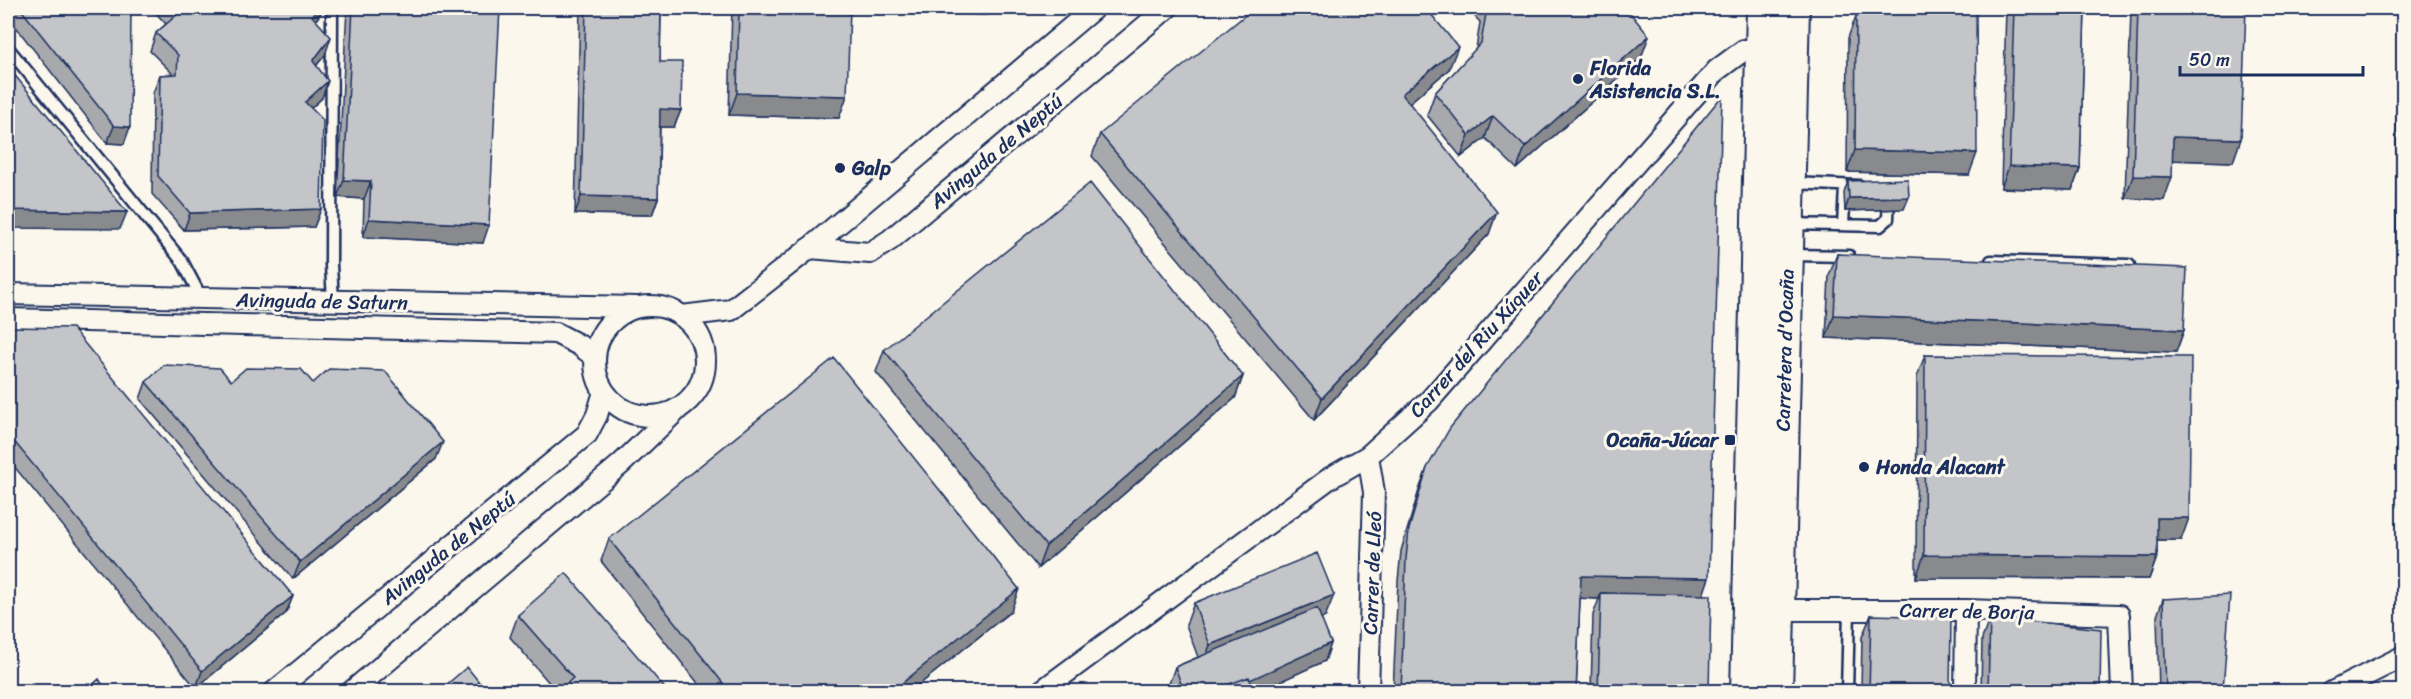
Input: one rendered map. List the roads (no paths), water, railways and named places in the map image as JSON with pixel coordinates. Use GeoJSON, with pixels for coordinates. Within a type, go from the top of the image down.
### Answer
{"type":"FeatureCollection","features":[{"type":"Feature","properties":{"kind":"main road","name":"Carretera d'Ocaña"},"geometry":{"type":"LineString","coordinates":[[1747,692],[1763,8]]}},
{"type":"Feature","properties":{"kind":"main road","name":"Carretera d'Ocaña"},"geometry":{"type":"LineString","coordinates":[[1776,692],[1793,8]]}},
{"type":"Feature","properties":{"kind":"street"},"geometry":{"type":"LineString","coordinates":[[682,316],[731,310],[810,248],[1094,8]]}},
{"type":"Feature","properties":{"kind":"street","name":"Avinguda de Neptú"},"geometry":{"type":"LineString","coordinates":[[810,248],[870,253],[890,240],[1167,8]]}},
{"type":"Feature","properties":{"kind":"street","name":"Carrer del Riu Xúquer"},"geometry":{"type":"LineString","coordinates":[[1040,692],[1330,478],[1368,456],[1429,401],[1717,70],[1744,50],[1762,50]]}},
{"type":"Feature","properties":{"kind":"street","name":"Avinguda de Saturn"},"geometry":{"type":"LineString","coordinates":[[8,294],[637,307]]}},
{"type":"Feature","properties":{"kind":"street"},"geometry":{"type":"LineString","coordinates":[[351,692],[621,464],[692,397],[701,382],[705,363],[703,345],[695,329],[682,316],[668,309],[652,306],[637,307],[621,314],[608,326],[599,340],[595,357],[598,381],[604,392],[624,410],[637,415],[651,417],[678,409]]}},
{"type":"Feature","properties":{"kind":"street","name":"Avinguda de Saturn"},"geometry":{"type":"LineString","coordinates":[[8,319],[556,333],[579,345],[595,357]]}},
{"type":"Feature","properties":{"kind":"street","name":"Avinguda de Neptú"},"geometry":{"type":"LineString","coordinates":[[274,692],[587,434],[597,415],[604,392]]}},
{"type":"Feature","properties":{"kind":"street","name":"Carrer de Lleó"},"geometry":{"type":"LineString","coordinates":[[1368,456],[1374,492],[1368,692]]}},
{"type":"Feature","properties":{"kind":"street"},"geometry":{"type":"LineString","coordinates":[[1748,636],[1778,610]]}},
{"type":"Feature","properties":{"kind":"street","name":"Carrer de Borja"},"geometry":{"type":"LineString","coordinates":[[1778,610],[1966,610],[2120,615],[2122,692]]}},
{"type":"Feature","properties":{"kind":"street"},"geometry":{"type":"LineString","coordinates":[[1965,692],[1966,610]]}},
{"type":"Feature","properties":{"kind":"street"},"geometry":{"type":"LineString","coordinates":[[2332,692],[2403,656]]}},
{"type":"Feature","properties":{"kind":"lane"},"geometry":{"type":"LineString","coordinates":[[332,8],[331,265],[333,302]]}},
{"type":"Feature","properties":{"kind":"lane"},"geometry":{"type":"LineString","coordinates":[[8,48],[182,261],[201,298]]}},
{"type":"Feature","properties":{"kind":"lane"},"geometry":{"type":"LineString","coordinates":[[1788,183],[1867,186]]}},
{"type":"Feature","properties":{"kind":"lane"},"geometry":{"type":"LineString","coordinates":[[1843,225],[1845,185]]}},
{"type":"Feature","properties":{"kind":"lane"},"geometry":{"type":"LineString","coordinates":[[1787,224],[1880,226],[1888,219],[1889,190],[1884,187]]}},
{"type":"Feature","properties":{"kind":"lane"},"geometry":{"type":"LineString","coordinates":[[1786,255],[1857,257]]}},
{"type":"Feature","properties":{"kind":"lane"},"geometry":{"type":"LineString","coordinates":[[1976,260],[2129,265]]}},
{"type":"Feature","properties":{"kind":"lane"},"geometry":{"type":"LineString","coordinates":[[1847,692],[1849,610]]}},
{"type":"Feature","properties":{"kind":"place","name":"Florida Asistencia S.L."},"geometry":{"type":"Point","coordinates":[1578,79]}},
{"type":"Feature","properties":{"kind":"place","name":"Galp"},"geometry":{"type":"Point","coordinates":[840,168]}},
{"type":"Feature","properties":{"kind":"place","name":"Ocaña-Júcar"},"geometry":{"type":"Point","coordinates":[1730,440]}},
{"type":"Feature","properties":{"kind":"place","name":"Honda Alacant"},"geometry":{"type":"Point","coordinates":[1864,467]}}]}
